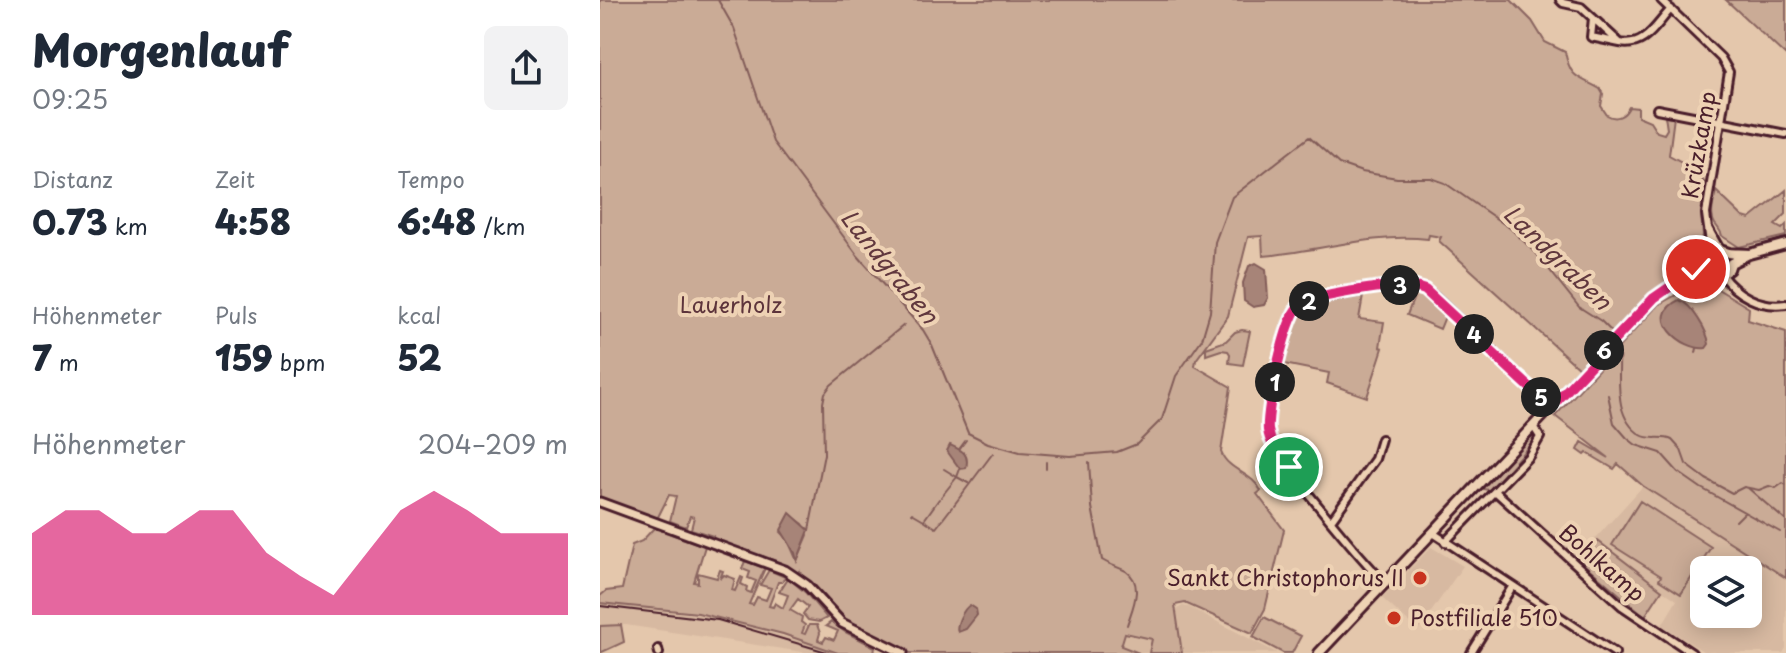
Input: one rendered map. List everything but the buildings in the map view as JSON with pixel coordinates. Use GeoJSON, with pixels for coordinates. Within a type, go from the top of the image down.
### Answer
{"type":"FeatureCollection","features":[{"type":"Feature","properties":{"kind":"main road"},"geometry":{"type":"LineString","coordinates":[[1319,653],[1654,298],[1707,267],[1727,266],[1749,254],[1786,244]]}},
{"type":"Feature","properties":{"kind":"main road"},"geometry":{"type":"LineString","coordinates":[[1715,249],[1727,266]]}},
{"type":"Feature","properties":{"kind":"main road"},"geometry":{"type":"LineString","coordinates":[[1707,267],[1715,249]]}},
{"type":"Feature","properties":{"kind":"street"},"geometry":{"type":"LineString","coordinates":[[1560,0],[1581,7]]}},
{"type":"Feature","properties":{"kind":"street"},"geometry":{"type":"LineString","coordinates":[[1573,0],[1620,43]]}},
{"type":"Feature","properties":{"kind":"street","name":"Krüzkamp"},"geometry":{"type":"LineString","coordinates":[[1661,0],[1727,66],[1729,78],[1706,214],[1715,249]]}},
{"type":"Feature","properties":{"kind":"street"},"geometry":{"type":"LineString","coordinates":[[1593,18],[1591,37],[1634,45],[1671,9]]}},
{"type":"Feature","properties":{"kind":"street"},"geometry":{"type":"LineString","coordinates":[[1657,109],[1786,134]]}},
{"type":"Feature","properties":{"kind":"street"},"geometry":{"type":"LineString","coordinates":[[1727,266],[1735,287],[1755,302],[1786,304]]}},
{"type":"Feature","properties":{"kind":"street"},"geometry":{"type":"LineString","coordinates":[[1386,584],[1277,452],[1268,427],[1286,329],[1293,312],[1302,304],[1395,285],[1406,284],[1425,290],[1551,407]]}},
{"type":"Feature","properties":{"kind":"street"},"geometry":{"type":"LineString","coordinates":[[1445,542],[1537,446],[1540,434],[1533,426]]}},
{"type":"Feature","properties":{"kind":"street"},"geometry":{"type":"LineString","coordinates":[[1332,519],[1375,459],[1381,439]]}},
{"type":"Feature","properties":{"kind":"street","name":"Bohlkamp"},"geometry":{"type":"LineString","coordinates":[[1496,492],[1622,606],[1692,653]]}},
{"type":"Feature","properties":{"kind":"street"},"geometry":{"type":"LineString","coordinates":[[600,502],[785,570],[807,585],[848,627],[903,653]]}},
{"type":"Feature","properties":{"kind":"street"},"geometry":{"type":"LineString","coordinates":[[1433,533],[1615,653]]}},
{"type":"Feature","properties":{"kind":"street"},"geometry":{"type":"LineString","coordinates":[[1471,653],[1512,587]]}},
{"type":"Feature","properties":{"kind":"shaded area"},"geometry":{"type":"Polygon","coordinates":[[[1256,263],[1266,269],[1268,298],[1264,305],[1253,307],[1244,301],[1243,283],[1249,266],[1256,263]]]}},
{"type":"Feature","properties":{"kind":"shaded area"},"geometry":{"type":"Polygon","coordinates":[[[1679,300],[1689,306],[1702,326],[1709,344],[1706,348],[1687,344],[1670,332],[1665,315],[1669,307],[1679,300]]]}},
{"type":"Feature","properties":{"kind":"shaded area"},"geometry":{"type":"Polygon","coordinates":[[[950,445],[966,455],[966,468],[960,469],[947,451],[950,445]]]}},
{"type":"Feature","properties":{"kind":"shaded area"},"geometry":{"type":"Polygon","coordinates":[[[1643,486],[1752,556],[1690,556],[1690,628],[1762,628],[1762,563],[1786,578],[1786,648],[1783,653],[1706,653],[1662,625],[1677,600],[1662,590],[1645,616],[1577,559],[1643,486]]]}},
{"type":"Feature","properties":{"kind":"shaded area"},"geometry":{"type":"Polygon","coordinates":[[[790,513],[809,530],[797,561],[781,530],[790,513]]]}},
{"type":"Feature","properties":{"kind":"shaded area"},"geometry":{"type":"Polygon","coordinates":[[[1431,547],[1463,566],[1418,631],[1382,598],[1431,547]]]}},
{"type":"Feature","properties":{"kind":"shaded area"},"geometry":{"type":"Polygon","coordinates":[[[600,603],[719,617],[840,653],[809,653],[626,625],[600,626],[600,603]]]}},
{"type":"Feature","properties":{"kind":"shaded area"},"geometry":{"type":"Polygon","coordinates":[[[970,605],[976,609],[977,615],[966,629],[958,632],[960,618],[970,605]]]}},
{"type":"Feature","properties":{"kind":"shaded area"},"geometry":{"type":"Polygon","coordinates":[[[1182,606],[1277,653],[1182,653],[1176,611],[1182,606]]]}},
{"type":"Feature","properties":{"kind":"shaded area"},"geometry":{"type":"Polygon","coordinates":[[[1124,632],[1152,639],[1149,653],[1120,646],[1124,632]]]}},
{"type":"Feature","properties":{"kind":"green space","name":"Lauerholz"},"geometry":{"type":"Polygon","coordinates":[[[600,0],[1511,0],[1532,21],[1545,42],[1565,52],[1573,73],[1600,89],[1603,94],[1601,106],[1607,115],[1617,117],[1629,107],[1638,108],[1638,116],[1650,121],[1657,132],[1664,134],[1667,129],[1665,116],[1674,117],[1669,155],[1687,165],[1690,172],[1706,185],[1701,215],[1703,235],[1692,267],[1651,295],[1580,369],[1439,241],[1441,237],[1429,235],[1428,239],[1366,240],[1263,256],[1262,236],[1248,237],[1228,316],[1196,360],[1195,366],[1231,387],[1221,452],[1229,464],[1257,485],[1261,491],[1257,494],[1284,530],[1265,609],[1252,633],[1185,603],[1175,605],[1182,653],[1149,653],[1152,639],[1125,633],[1121,646],[1139,653],[910,653],[845,621],[802,577],[800,571],[796,573],[712,540],[713,536],[691,529],[694,517],[690,516],[686,527],[670,521],[676,496],[669,495],[657,519],[600,498],[600,0]],[[796,519],[781,532],[797,561],[808,535],[803,524],[796,519]]]}},
{"type":"Feature","properties":{"kind":"green space"},"geometry":{"type":"Polygon","coordinates":[[[1726,0],[1786,0],[1786,56],[1726,0]]]}},
{"type":"Feature","properties":{"kind":"green space"},"geometry":{"type":"Polygon","coordinates":[[[1786,190],[1786,214],[1775,225],[1782,229],[1786,225],[1786,236],[1739,247],[1722,236],[1713,220],[1716,191],[1743,217],[1750,219],[1786,190]]]}},
{"type":"Feature","properties":{"kind":"green space"},"geometry":{"type":"Polygon","coordinates":[[[1703,280],[1749,308],[1748,320],[1786,332],[1786,578],[1762,563],[1762,556],[1752,556],[1643,486],[1618,464],[1614,469],[1587,453],[1585,455],[1578,450],[1582,442],[1609,458],[1555,416],[1658,305],[1703,280]]]}},
{"type":"Feature","properties":{"kind":"green space"},"geometry":{"type":"Polygon","coordinates":[[[1416,292],[1446,314],[1440,329],[1407,315],[1416,292]]]}},
{"type":"Feature","properties":{"kind":"green space"},"geometry":{"type":"Polygon","coordinates":[[[1363,296],[1359,319],[1384,322],[1380,347],[1383,348],[1367,397],[1327,383],[1329,373],[1284,364],[1293,327],[1305,310],[1326,302],[1363,296]]]}},
{"type":"Feature","properties":{"kind":"green space"},"geometry":{"type":"Polygon","coordinates":[[[1242,330],[1250,331],[1243,365],[1229,363],[1228,351],[1206,355],[1206,348],[1226,341],[1242,330]]]}},
{"type":"Feature","properties":{"kind":"green space"},"geometry":{"type":"Polygon","coordinates":[[[1530,434],[1534,440],[1494,486],[1489,490],[1483,489],[1481,486],[1530,434]]]}},
{"type":"Feature","properties":{"kind":"green space"},"geometry":{"type":"Polygon","coordinates":[[[1640,501],[1711,547],[1705,556],[1690,556],[1690,580],[1681,594],[1659,580],[1661,576],[1612,545],[1640,501]]]}},
{"type":"Feature","properties":{"kind":"green space"},"geometry":{"type":"Polygon","coordinates":[[[654,528],[705,546],[694,582],[698,583],[698,573],[717,578],[720,570],[723,571],[720,579],[724,575],[735,579],[732,590],[735,591],[741,577],[741,584],[751,593],[756,581],[748,578],[750,572],[742,569],[745,561],[765,568],[749,604],[753,605],[757,597],[766,600],[771,588],[760,585],[769,570],[785,577],[778,582],[769,606],[773,607],[775,603],[783,608],[788,595],[779,592],[788,578],[806,593],[827,618],[819,622],[808,620],[803,614],[808,607],[798,599],[790,610],[802,617],[801,622],[805,625],[802,633],[805,634],[809,625],[817,625],[820,633],[818,640],[823,642],[826,637],[834,640],[838,631],[826,626],[831,622],[875,647],[874,653],[838,653],[783,634],[698,613],[600,603],[600,596],[606,591],[622,589],[632,545],[642,541],[654,528]]]}},
{"type":"Feature","properties":{"kind":"green space"},"geometry":{"type":"Polygon","coordinates":[[[1598,541],[1662,590],[1645,616],[1580,561],[1598,541]]]}},
{"type":"Feature","properties":{"kind":"green space"},"geometry":{"type":"Polygon","coordinates":[[[1264,617],[1301,636],[1292,653],[1283,653],[1253,637],[1264,617]]]}},
{"type":"Feature","properties":{"kind":"green space"},"geometry":{"type":"Polygon","coordinates":[[[621,625],[624,642],[600,653],[600,626],[621,625]]]}},
{"type":"Feature","properties":{"kind":"waterway","name":"Landgraben"},"geometry":{"type":"LineString","coordinates":[[718,0],[734,28],[773,142],[858,256],[923,330],[968,433],[988,443],[1020,452],[1070,456],[1117,452],[1137,444],[1162,419],[1176,376],[1202,339],[1210,312],[1215,242],[1232,197],[1309,137],[1339,164],[1362,172],[1397,178],[1431,178],[1445,183],[1511,229],[1536,253],[1579,307],[1614,334]]}},
{"type":"Feature","properties":{"kind":"waterway"},"geometry":{"type":"LineString","coordinates":[[809,530],[824,454],[825,393],[904,325]]}},
{"type":"Feature","properties":{"kind":"waterway","name":"Landgraben"},"geometry":{"type":"LineString","coordinates":[[1616,340],[1619,345],[1621,406],[1625,417],[1641,435],[1672,440],[1681,450],[1686,464],[1732,493],[1744,487],[1759,490],[1769,486],[1776,488],[1783,483],[1786,485]]}},
{"type":"Feature","properties":{"kind":"waterway"},"geometry":{"type":"LineString","coordinates":[[1696,353],[1697,348]]}},
{"type":"Feature","properties":{"kind":"waterway"},"geometry":{"type":"LineString","coordinates":[[1608,395],[1614,423],[1627,438],[1636,445],[1661,453],[1678,472],[1701,488],[1780,532]]}},
{"type":"Feature","properties":{"kind":"waterway"},"geometry":{"type":"LineString","coordinates":[[960,448],[966,440]]}},
{"type":"Feature","properties":{"kind":"waterway"},"geometry":{"type":"LineString","coordinates":[[954,505],[993,453]]}},
{"type":"Feature","properties":{"kind":"waterway"},"geometry":{"type":"LineString","coordinates":[[1046,462],[1046,469]]}},
{"type":"Feature","properties":{"kind":"waterway"},"geometry":{"type":"LineString","coordinates":[[1089,462],[1092,507],[1102,560],[1126,571],[1135,583],[1136,597],[1127,625]]}},
{"type":"Feature","properties":{"kind":"waterway"},"geometry":{"type":"LineString","coordinates":[[944,469],[957,477],[960,469]]}},
{"type":"Feature","properties":{"kind":"waterway"},"geometry":{"type":"LineString","coordinates":[[941,497],[957,477],[968,483]]}},
{"type":"Feature","properties":{"kind":"waterway"},"geometry":{"type":"LineString","coordinates":[[1748,488],[1786,521]]}},
{"type":"Feature","properties":{"kind":"waterway"},"geometry":{"type":"LineString","coordinates":[[912,513],[924,520],[939,499]]}},
{"type":"Feature","properties":{"kind":"waterway"},"geometry":{"type":"LineString","coordinates":[[924,520],[936,528],[952,507]]}},
{"type":"Feature","properties":{"kind":"waterway"},"geometry":{"type":"LineString","coordinates":[[1736,521],[1744,513]]}},
{"type":"Feature","properties":{"kind":"railway"},"geometry":{"type":"LineString","coordinates":[[600,606],[718,620],[830,653]]}},
{"type":"Feature","properties":{"kind":"place","name":"Sankt Christophorus II"},"geometry":{"type":"Point","coordinates":[1420,578]}},
{"type":"Feature","properties":{"kind":"place","name":"Postfiliale 510"},"geometry":{"type":"Point","coordinates":[1394,618]}},
{"type":"Feature","properties":{"kind":"route"},"geometry":{"type":"LineString","coordinates":[[1289,467],[1271,441],[1268,418],[1286,329],[1293,312],[1308,301],[1395,285],[1416,286],[1435,297],[1551,407],[1654,298],[1696,269]]}}]}
